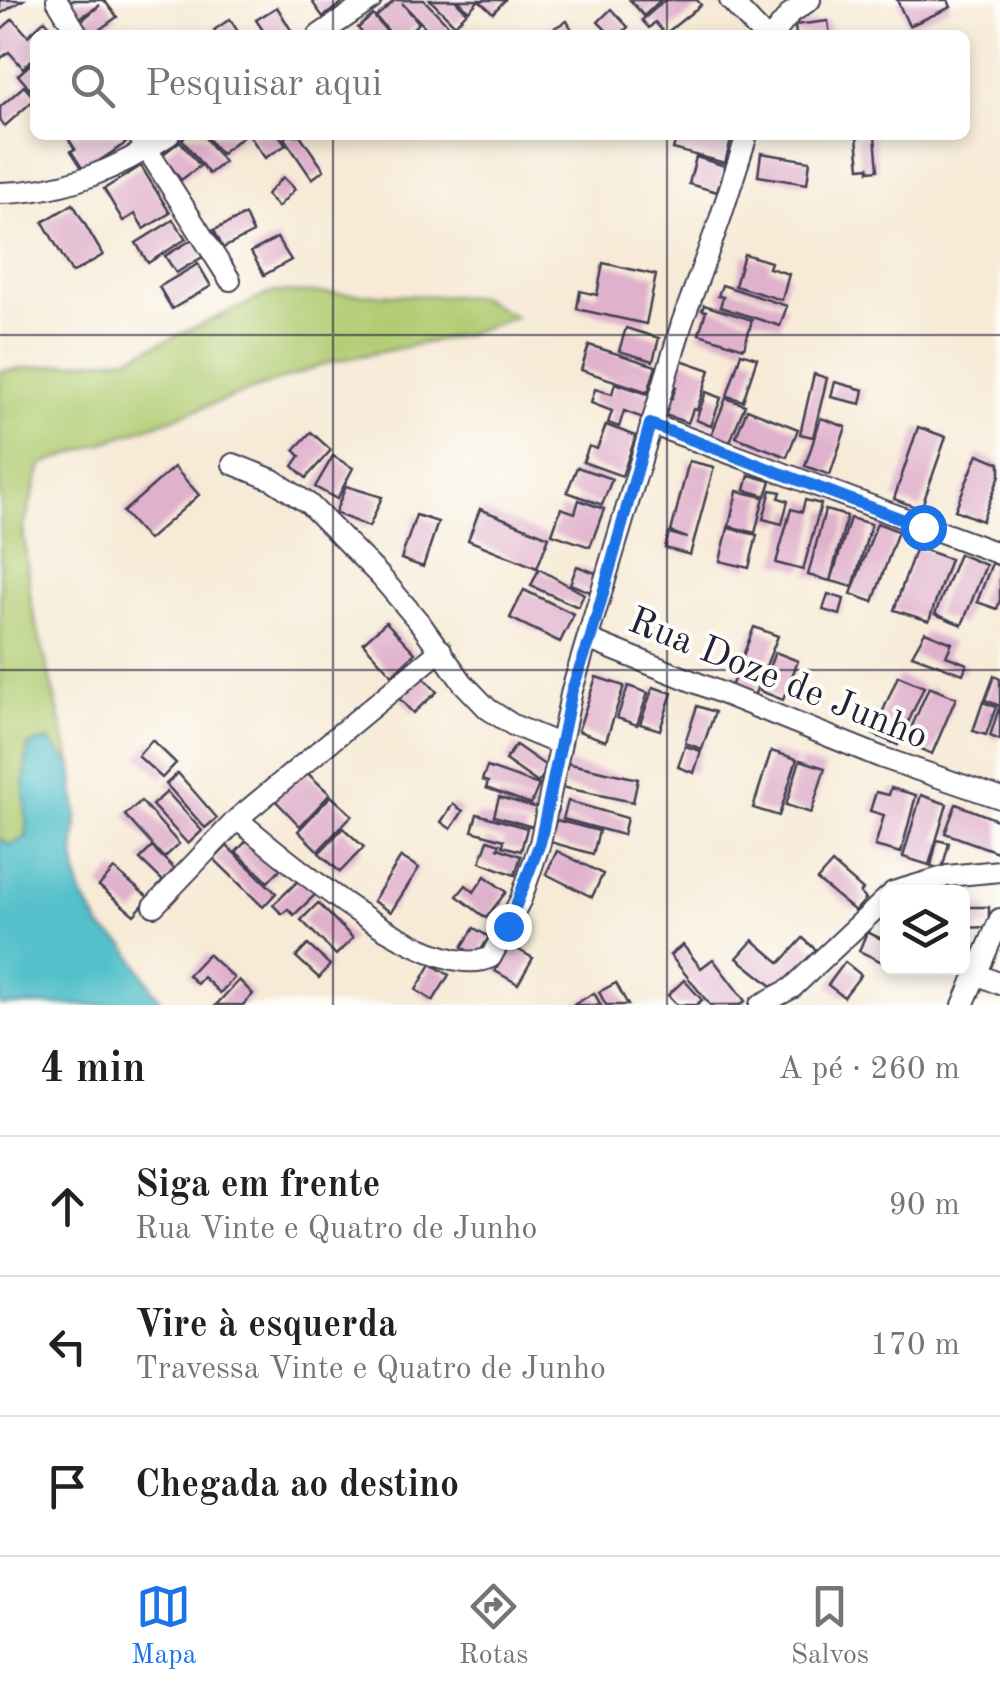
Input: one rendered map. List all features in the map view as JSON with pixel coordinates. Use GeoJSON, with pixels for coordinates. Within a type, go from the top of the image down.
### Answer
{"type":"FeatureCollection","features":[{"type":"Feature","properties":{"kind":"street"},"geometry":{"type":"LineString","coordinates":[[57,0],[75,30]]}},
{"type":"Feature","properties":{"kind":"street"},"geometry":{"type":"LineString","coordinates":[[326,30],[371,0]]}},
{"type":"Feature","properties":{"kind":"street"},"geometry":{"type":"LineString","coordinates":[[730,0],[758,30]]}},
{"type":"Feature","properties":{"kind":"street"},"geometry":{"type":"LineString","coordinates":[[777,30],[791,13],[810,0]]}},
{"type":"Feature","properties":{"kind":"street"},"geometry":{"type":"LineString","coordinates":[[237,819],[320,886],[390,934],[442,956],[474,960],[491,957],[521,899],[540,843],[572,690],[682,322],[745,140]]}},
{"type":"Feature","properties":{"kind":"street"},"geometry":{"type":"LineString","coordinates":[[0,193],[35,192],[75,184],[142,142],[230,280]]}},
{"type":"Feature","properties":{"kind":"street"},"geometry":{"type":"LineString","coordinates":[[650,424],[1000,554]]}},
{"type":"Feature","properties":{"kind":"street"},"geometry":{"type":"LineString","coordinates":[[233,464],[273,480],[309,504],[380,576],[441,650],[462,683],[488,709],[514,726],[559,744]]}},
{"type":"Feature","properties":{"kind":"street","name":"Rua Doze de Junho"},"geometry":{"type":"LineString","coordinates":[[590,640],[883,758],[1000,798]]}},
{"type":"Feature","properties":{"kind":"street"},"geometry":{"type":"LineString","coordinates":[[154,906],[237,819],[441,650]]}},
{"type":"Feature","properties":{"kind":"street"},"geometry":{"type":"LineString","coordinates":[[919,885],[946,876],[1000,871]]}},
{"type":"Feature","properties":{"kind":"street"},"geometry":{"type":"LineString","coordinates":[[760,1005],[792,988],[880,904]]}},
{"type":"Feature","properties":{"kind":"street"},"geometry":{"type":"LineString","coordinates":[[963,1005],[1000,919]]}},
{"type":"Feature","properties":{"kind":"street"},"geometry":{"type":"LineString","coordinates":[[977,974],[1000,984]]}},
{"type":"Feature","properties":{"kind":"green space"},"geometry":{"type":"Polygon","coordinates":[[[273,292],[479,297],[515,317],[464,335],[331,362],[41,465],[23,529],[31,603],[72,766],[48,740],[24,781],[27,837],[11,845],[0,839],[0,371],[130,357],[273,292]]]}},
{"type":"Feature","properties":{"kind":"water"},"geometry":{"type":"Polygon","coordinates":[[[48,740],[72,766],[77,818],[74,857],[80,892],[102,929],[126,946],[166,1005],[0,1005],[0,839],[11,845],[27,837],[24,781],[28,746],[48,740]]]}},
{"type":"Feature","properties":{"kind":"building"},"geometry":{"type":"Polygon","coordinates":[[[0,0],[23,0],[0,14],[0,0]]]}},
{"type":"Feature","properties":{"kind":"building"},"geometry":{"type":"Polygon","coordinates":[[[65,0],[104,0],[117,17],[99,30],[88,30],[81,21],[100,5],[78,19],[65,0]]]}},
{"type":"Feature","properties":{"kind":"building"},"geometry":{"type":"Polygon","coordinates":[[[346,0],[323,17],[313,3],[346,0]]]}},
{"type":"Feature","properties":{"kind":"building"},"geometry":{"type":"Polygon","coordinates":[[[395,0],[424,0],[451,28],[428,30],[402,3],[419,23],[411,30],[388,30],[376,17],[395,0]]]}},
{"type":"Feature","properties":{"kind":"building"},"geometry":{"type":"Polygon","coordinates":[[[430,0],[455,0],[467,12],[455,25],[430,0]]]}},
{"type":"Feature","properties":{"kind":"building"},"geometry":{"type":"Polygon","coordinates":[[[458,0],[479,0],[469,11],[458,0]]]}},
{"type":"Feature","properties":{"kind":"building"},"geometry":{"type":"Polygon","coordinates":[[[479,0],[505,0],[493,13],[479,0]]]}},
{"type":"Feature","properties":{"kind":"building"},"geometry":{"type":"Polygon","coordinates":[[[630,0],[661,0],[644,16],[630,0]]]}},
{"type":"Feature","properties":{"kind":"building"},"geometry":{"type":"Polygon","coordinates":[[[665,0],[697,0],[701,5],[670,30],[662,30],[655,22],[649,28],[642,20],[665,0]]]}},
{"type":"Feature","properties":{"kind":"building"},"geometry":{"type":"Polygon","coordinates":[[[897,0],[948,0],[951,7],[909,26],[897,0]]]}},
{"type":"Feature","properties":{"kind":"building"},"geometry":{"type":"Polygon","coordinates":[[[277,7],[291,30],[263,30],[256,20],[277,7]]]}},
{"type":"Feature","properties":{"kind":"building"},"geometry":{"type":"Polygon","coordinates":[[[611,9],[628,27],[606,30],[598,22],[611,9]]]}},
{"type":"Feature","properties":{"kind":"building"},"geometry":{"type":"Polygon","coordinates":[[[373,15],[386,30],[360,30],[373,15]]]}},
{"type":"Feature","properties":{"kind":"building"},"geometry":{"type":"Polygon","coordinates":[[[13,19],[30,34],[30,62],[23,68],[9,52],[0,59],[0,30],[13,19]]]}},
{"type":"Feature","properties":{"kind":"building"},"geometry":{"type":"Polygon","coordinates":[[[230,19],[237,30],[214,30],[230,19]]]}},
{"type":"Feature","properties":{"kind":"building"},"geometry":{"type":"Polygon","coordinates":[[[45,20],[54,30],[34,30],[45,20]]]}},
{"type":"Feature","properties":{"kind":"building"},"geometry":{"type":"Polygon","coordinates":[[[567,21],[572,30],[550,30],[567,21]]]}},
{"type":"Feature","properties":{"kind":"building"},"geometry":{"type":"Polygon","coordinates":[[[828,21],[829,30],[796,30],[795,25],[828,21]]]}},
{"type":"Feature","properties":{"kind":"building"},"geometry":{"type":"Polygon","coordinates":[[[30,64],[30,89],[18,75],[30,64]]]}},
{"type":"Feature","properties":{"kind":"building"},"geometry":{"type":"Polygon","coordinates":[[[24,86],[30,93],[30,104],[5,126],[0,120],[0,107],[24,86]]]}},
{"type":"Feature","properties":{"kind":"building"},"geometry":{"type":"Polygon","coordinates":[[[69,140],[126,143],[84,171],[71,151],[75,149],[69,140]]]}},
{"type":"Feature","properties":{"kind":"building"},"geometry":{"type":"Polygon","coordinates":[[[183,140],[207,140],[224,162],[209,174],[183,140]]]}},
{"type":"Feature","properties":{"kind":"building"},"geometry":{"type":"Polygon","coordinates":[[[209,140],[238,140],[221,154],[209,140]]]}},
{"type":"Feature","properties":{"kind":"building"},"geometry":{"type":"Polygon","coordinates":[[[252,140],[282,140],[286,145],[265,158],[252,140]]]}},
{"type":"Feature","properties":{"kind":"building"},"geometry":{"type":"Polygon","coordinates":[[[285,140],[303,140],[324,170],[312,179],[285,140]]]}},
{"type":"Feature","properties":{"kind":"building"},"geometry":{"type":"Polygon","coordinates":[[[676,140],[731,140],[725,163],[673,149],[676,140]]]}},
{"type":"Feature","properties":{"kind":"building"},"geometry":{"type":"Polygon","coordinates":[[[857,140],[875,140],[878,170],[860,168],[857,140]]]}},
{"type":"Feature","properties":{"kind":"building"},"geometry":{"type":"Polygon","coordinates":[[[180,141],[200,166],[181,180],[162,155],[180,141]]]}},
{"type":"Feature","properties":{"kind":"building"},"geometry":{"type":"Polygon","coordinates":[[[761,153],[810,161],[807,184],[758,176],[761,153]]]}},
{"type":"Feature","properties":{"kind":"building"},"geometry":{"type":"Polygon","coordinates":[[[696,157],[725,166],[717,192],[689,184],[696,157]]]}},
{"type":"Feature","properties":{"kind":"building"},"geometry":{"type":"Polygon","coordinates":[[[141,166],[170,213],[144,229],[135,214],[123,221],[104,189],[141,166]]]}},
{"type":"Feature","properties":{"kind":"building"},"geometry":{"type":"Polygon","coordinates":[[[283,177],[295,189],[278,207],[266,195],[283,177]]]}},
{"type":"Feature","properties":{"kind":"building"},"geometry":{"type":"Polygon","coordinates":[[[73,204],[103,255],[72,273],[43,222],[73,204]]]}},
{"type":"Feature","properties":{"kind":"building"},"geometry":{"type":"Polygon","coordinates":[[[245,215],[253,233],[223,248],[214,230],[245,215]]]}},
{"type":"Feature","properties":{"kind":"building"},"geometry":{"type":"Polygon","coordinates":[[[173,220],[186,239],[148,263],[136,243],[173,220]]]}},
{"type":"Feature","properties":{"kind":"building"},"geometry":{"type":"Polygon","coordinates":[[[277,238],[291,260],[264,275],[251,252],[277,238]]]}},
{"type":"Feature","properties":{"kind":"building"},"geometry":{"type":"Polygon","coordinates":[[[193,239],[204,256],[176,273],[165,256],[193,239]]]}},
{"type":"Feature","properties":{"kind":"building"},"geometry":{"type":"Polygon","coordinates":[[[744,254],[771,262],[769,268],[789,274],[782,300],[735,286],[744,254]]]}},
{"type":"Feature","properties":{"kind":"building"},"geometry":{"type":"Polygon","coordinates":[[[603,263],[656,275],[646,324],[577,309],[580,291],[597,295],[603,263]]]}},
{"type":"Feature","properties":{"kind":"building"},"geometry":{"type":"Polygon","coordinates":[[[198,264],[211,286],[172,309],[159,287],[198,264]]]}},
{"type":"Feature","properties":{"kind":"building"},"geometry":{"type":"Polygon","coordinates":[[[722,285],[787,306],[780,326],[720,307],[722,285]]]}},
{"type":"Feature","properties":{"kind":"building"},"geometry":{"type":"Polygon","coordinates":[[[704,305],[752,320],[744,348],[699,334],[704,305]]]}},
{"type":"Feature","properties":{"kind":"building"},"geometry":{"type":"Polygon","coordinates":[[[626,328],[659,338],[653,361],[619,351],[626,328]]]}},
{"type":"Feature","properties":{"kind":"building"},"geometry":{"type":"Polygon","coordinates":[[[589,345],[656,366],[648,392],[581,370],[589,345]]]}},
{"type":"Feature","properties":{"kind":"building"},"geometry":{"type":"Polygon","coordinates":[[[741,353],[757,358],[743,401],[727,396],[741,353]]]}},
{"type":"Feature","properties":{"kind":"building"},"geometry":{"type":"Polygon","coordinates":[[[681,360],[710,370],[697,410],[693,409],[688,423],[662,414],[676,387],[672,386],[681,360]]]}},
{"type":"Feature","properties":{"kind":"building"},"geometry":{"type":"Polygon","coordinates":[[[814,374],[827,378],[813,437],[800,434],[814,374]]]}},
{"type":"Feature","properties":{"kind":"building"},"geometry":{"type":"Polygon","coordinates":[[[835,382],[864,390],[861,404],[831,397],[835,382]]]}},
{"type":"Feature","properties":{"kind":"building"},"geometry":{"type":"Polygon","coordinates":[[[615,383],[651,395],[643,418],[624,411],[619,427],[608,423],[612,411],[591,403],[595,389],[612,394],[615,383]]]}},
{"type":"Feature","properties":{"kind":"building"},"geometry":{"type":"Polygon","coordinates":[[[706,392],[721,398],[711,426],[696,420],[706,392]]]}},
{"type":"Feature","properties":{"kind":"building"},"geometry":{"type":"Polygon","coordinates":[[[726,398],[745,405],[729,444],[711,436],[726,398]]]}},
{"type":"Feature","properties":{"kind":"building"},"geometry":{"type":"Polygon","coordinates":[[[747,409],[798,429],[787,457],[736,437],[747,409]]]}},
{"type":"Feature","properties":{"kind":"building"},"geometry":{"type":"Polygon","coordinates":[[[821,418],[846,427],[830,475],[805,466],[821,418]]]}},
{"type":"Feature","properties":{"kind":"building"},"geometry":{"type":"Polygon","coordinates":[[[606,425],[636,436],[622,476],[583,462],[589,446],[597,449],[606,425]]]}},
{"type":"Feature","properties":{"kind":"building"},"geometry":{"type":"Polygon","coordinates":[[[918,427],[946,437],[921,509],[894,499],[918,427]]]}},
{"type":"Feature","properties":{"kind":"building"},"geometry":{"type":"Polygon","coordinates":[[[311,432],[331,450],[306,478],[293,466],[300,456],[294,450],[311,432]]]}},
{"type":"Feature","properties":{"kind":"building"},"geometry":{"type":"Polygon","coordinates":[[[978,454],[1000,463],[1000,475],[982,521],[955,510],[978,454]]]}},
{"type":"Feature","properties":{"kind":"building"},"geometry":{"type":"Polygon","coordinates":[[[333,456],[353,468],[337,499],[315,487],[333,456]]]}},
{"type":"Feature","properties":{"kind":"building"},"geometry":{"type":"Polygon","coordinates":[[[689,461],[714,467],[690,555],[665,548],[669,533],[687,538],[671,532],[689,461]]]}},
{"type":"Feature","properties":{"kind":"building"},"geometry":{"type":"Polygon","coordinates":[[[174,467],[199,495],[148,540],[123,512],[174,467]]]}},
{"type":"Feature","properties":{"kind":"building"},"geometry":{"type":"Polygon","coordinates":[[[577,467],[612,479],[602,505],[567,492],[577,467]]]}},
{"type":"Feature","properties":{"kind":"building"},"geometry":{"type":"Polygon","coordinates":[[[749,475],[771,481],[766,496],[745,490],[749,475]]]}},
{"type":"Feature","properties":{"kind":"building"},"geometry":{"type":"Polygon","coordinates":[[[346,486],[382,497],[369,527],[335,513],[346,486]]]}},
{"type":"Feature","properties":{"kind":"building"},"geometry":{"type":"Polygon","coordinates":[[[771,490],[781,492],[779,498],[788,501],[782,524],[763,519],[771,490]]]}},
{"type":"Feature","properties":{"kind":"building"},"geometry":{"type":"Polygon","coordinates":[[[737,491],[764,497],[755,533],[729,526],[737,491]]]}},
{"type":"Feature","properties":{"kind":"building"},"geometry":{"type":"Polygon","coordinates":[[[579,500],[604,509],[590,547],[552,534],[561,508],[575,513],[579,500]]]}},
{"type":"Feature","properties":{"kind":"building"},"geometry":{"type":"Polygon","coordinates":[[[805,500],[821,504],[803,570],[776,563],[791,509],[802,512],[805,500]]]}},
{"type":"Feature","properties":{"kind":"building"},"geometry":{"type":"Polygon","coordinates":[[[480,509],[549,537],[537,568],[468,540],[480,509]]]}},
{"type":"Feature","properties":{"kind":"building"},"geometry":{"type":"Polygon","coordinates":[[[825,510],[847,516],[830,581],[808,575],[825,510]]]}},
{"type":"Feature","properties":{"kind":"building"},"geometry":{"type":"Polygon","coordinates":[[[416,515],[438,522],[423,567],[401,559],[416,515]]]}},
{"type":"Feature","properties":{"kind":"building"},"geometry":{"type":"Polygon","coordinates":[[[850,518],[871,524],[853,587],[831,581],[850,518]]]}},
{"type":"Feature","properties":{"kind":"building"},"geometry":{"type":"Polygon","coordinates":[[[877,523],[898,531],[873,602],[851,594],[877,523]]]}},
{"type":"Feature","properties":{"kind":"building"},"geometry":{"type":"Polygon","coordinates":[[[728,528],[757,535],[749,568],[720,561],[728,528]]]}},
{"type":"Feature","properties":{"kind":"building"},"geometry":{"type":"Polygon","coordinates":[[[916,547],[950,559],[929,621],[894,610],[916,547]]]}},
{"type":"Feature","properties":{"kind":"building"},"geometry":{"type":"Polygon","coordinates":[[[959,554],[986,565],[962,625],[935,614],[959,554]]]}},
{"type":"Feature","properties":{"kind":"building"},"geometry":{"type":"Polygon","coordinates":[[[992,563],[1000,566],[997,609],[977,602],[992,563]]]}},
{"type":"Feature","properties":{"kind":"building"},"geometry":{"type":"Polygon","coordinates":[[[577,566],[598,574],[590,592],[570,584],[577,566]]]}},
{"type":"Feature","properties":{"kind":"building"},"geometry":{"type":"Polygon","coordinates":[[[539,569],[584,594],[578,607],[531,586],[539,569]]]}},
{"type":"Feature","properties":{"kind":"building"},"geometry":{"type":"Polygon","coordinates":[[[524,590],[574,614],[560,642],[510,618],[524,590]]]}},
{"type":"Feature","properties":{"kind":"building"},"geometry":{"type":"Polygon","coordinates":[[[828,594],[844,599],[840,615],[823,610],[828,594]]]}},
{"type":"Feature","properties":{"kind":"building"},"geometry":{"type":"Polygon","coordinates":[[[386,622],[415,653],[392,675],[363,643],[386,622]]]}},
{"type":"Feature","properties":{"kind":"building"},"geometry":{"type":"Polygon","coordinates":[[[754,627],[778,636],[754,696],[731,687],[754,627]]]}},
{"type":"Feature","properties":{"kind":"building"},"geometry":{"type":"Polygon","coordinates":[[[925,632],[952,643],[946,656],[967,664],[963,674],[912,655],[925,632]]]}},
{"type":"Feature","properties":{"kind":"building"},"geometry":{"type":"Polygon","coordinates":[[[775,652],[798,661],[783,700],[760,691],[775,652]]]}},
{"type":"Feature","properties":{"kind":"building"},"geometry":{"type":"Polygon","coordinates":[[[422,676],[437,692],[413,713],[399,698],[422,676]]]}},
{"type":"Feature","properties":{"kind":"building"},"geometry":{"type":"Polygon","coordinates":[[[898,676],[924,687],[898,745],[873,734],[898,676]]]}},
{"type":"Feature","properties":{"kind":"building"},"geometry":{"type":"Polygon","coordinates":[[[994,676],[1000,679],[1000,706],[985,700],[994,676]]]}},
{"type":"Feature","properties":{"kind":"building"},"geometry":{"type":"Polygon","coordinates":[[[596,677],[624,686],[606,741],[578,731],[596,677]]]}},
{"type":"Feature","properties":{"kind":"building"},"geometry":{"type":"Polygon","coordinates":[[[628,686],[648,693],[637,725],[617,718],[628,686]]]}},
{"type":"Feature","properties":{"kind":"building"},"geometry":{"type":"Polygon","coordinates":[[[653,687],[672,693],[660,730],[640,724],[653,687]]]}},
{"type":"Feature","properties":{"kind":"building"},"geometry":{"type":"Polygon","coordinates":[[[929,687],[956,698],[932,754],[905,742],[929,687]]]}},
{"type":"Feature","properties":{"kind":"building"},"geometry":{"type":"Polygon","coordinates":[[[983,702],[996,707],[986,735],[973,731],[983,702]]]}},
{"type":"Feature","properties":{"kind":"building"},"geometry":{"type":"Polygon","coordinates":[[[697,706],[715,712],[702,749],[685,743],[697,706]]]}},
{"type":"Feature","properties":{"kind":"building"},"geometry":{"type":"Polygon","coordinates":[[[1000,708],[1000,740],[990,736],[1000,708]]]}},
{"type":"Feature","properties":{"kind":"building"},"geometry":{"type":"Polygon","coordinates":[[[152,740],[176,763],[162,778],[138,756],[152,740]]]}},
{"type":"Feature","properties":{"kind":"building"},"geometry":{"type":"Polygon","coordinates":[[[516,745],[549,768],[538,783],[505,760],[516,745]]]}},
{"type":"Feature","properties":{"kind":"building"},"geometry":{"type":"Polygon","coordinates":[[[685,746],[701,751],[694,773],[678,767],[685,746]]]}},
{"type":"Feature","properties":{"kind":"building"},"geometry":{"type":"Polygon","coordinates":[[[771,751],[797,759],[779,816],[753,808],[771,751]]]}},
{"type":"Feature","properties":{"kind":"building"},"geometry":{"type":"Polygon","coordinates":[[[800,760],[825,768],[811,813],[786,805],[800,760]]]}},
{"type":"Feature","properties":{"kind":"building"},"geometry":{"type":"Polygon","coordinates":[[[566,763],[638,779],[633,802],[561,787],[566,763]]]}},
{"type":"Feature","properties":{"kind":"building"},"geometry":{"type":"Polygon","coordinates":[[[487,767],[539,785],[531,804],[486,788],[488,782],[482,780],[487,767]]]}},
{"type":"Feature","properties":{"kind":"building"},"geometry":{"type":"Polygon","coordinates":[[[303,769],[330,794],[300,826],[274,799],[303,769]]]}},
{"type":"Feature","properties":{"kind":"building"},"geometry":{"type":"Polygon","coordinates":[[[178,773],[217,818],[205,828],[166,784],[178,773]]]}},
{"type":"Feature","properties":{"kind":"building"},"geometry":{"type":"Polygon","coordinates":[[[891,788],[916,795],[901,853],[875,846],[884,815],[870,811],[876,792],[889,795],[891,788]]]}},
{"type":"Feature","properties":{"kind":"building"},"geometry":{"type":"Polygon","coordinates":[[[167,792],[202,831],[188,844],[152,805],[167,792]]]}},
{"type":"Feature","properties":{"kind":"building"},"geometry":{"type":"Polygon","coordinates":[[[921,795],[947,804],[929,865],[903,857],[921,795]]]}},
{"type":"Feature","properties":{"kind":"building"},"geometry":{"type":"Polygon","coordinates":[[[331,796],[352,815],[318,851],[298,831],[331,796]]]}},
{"type":"Feature","properties":{"kind":"building"},"geometry":{"type":"Polygon","coordinates":[[[499,797],[538,808],[533,827],[494,816],[499,797]]]}},
{"type":"Feature","properties":{"kind":"building"},"geometry":{"type":"Polygon","coordinates":[[[141,801],[179,844],[164,858],[125,815],[141,801]]]}},
{"type":"Feature","properties":{"kind":"building"},"geometry":{"type":"Polygon","coordinates":[[[568,801],[627,818],[623,835],[563,819],[568,801]]]}},
{"type":"Feature","properties":{"kind":"building"},"geometry":{"type":"Polygon","coordinates":[[[453,804],[463,811],[451,829],[441,822],[453,804]]]}},
{"type":"Feature","properties":{"kind":"building"},"geometry":{"type":"Polygon","coordinates":[[[956,804],[1000,821],[1000,853],[945,833],[956,804]]]}},
{"type":"Feature","properties":{"kind":"building"},"geometry":{"type":"Polygon","coordinates":[[[477,814],[527,828],[521,851],[503,846],[504,840],[472,831],[477,814]]]}},
{"type":"Feature","properties":{"kind":"building"},"geometry":{"type":"Polygon","coordinates":[[[556,820],[599,831],[593,854],[550,842],[556,820]]]}},
{"type":"Feature","properties":{"kind":"building"},"geometry":{"type":"Polygon","coordinates":[[[343,828],[364,847],[340,872],[319,853],[343,828]]]}},
{"type":"Feature","properties":{"kind":"building"},"geometry":{"type":"Polygon","coordinates":[[[251,836],[282,867],[268,882],[236,852],[251,836]]]}},
{"type":"Feature","properties":{"kind":"building"},"geometry":{"type":"Polygon","coordinates":[[[488,840],[521,856],[515,875],[480,862],[488,840]]]}},
{"type":"Feature","properties":{"kind":"building"},"geometry":{"type":"Polygon","coordinates":[[[937,840],[949,843],[942,869],[931,866],[937,840]]]}},
{"type":"Feature","properties":{"kind":"building"},"geometry":{"type":"Polygon","coordinates":[[[227,846],[276,893],[263,907],[214,859],[227,846]]]}},
{"type":"Feature","properties":{"kind":"building"},"geometry":{"type":"Polygon","coordinates":[[[152,847],[178,872],[166,884],[140,859],[152,847]]]}},
{"type":"Feature","properties":{"kind":"building"},"geometry":{"type":"Polygon","coordinates":[[[557,851],[603,874],[592,897],[546,874],[557,851]]]}},
{"type":"Feature","properties":{"kind":"building"},"geometry":{"type":"Polygon","coordinates":[[[401,857],[419,868],[391,912],[373,901],[401,857]]]}},
{"type":"Feature","properties":{"kind":"building"},"geometry":{"type":"Polygon","coordinates":[[[832,863],[863,890],[860,893],[866,899],[855,911],[817,880],[832,863]]]}},
{"type":"Feature","properties":{"kind":"building"},"geometry":{"type":"Polygon","coordinates":[[[114,869],[149,898],[134,915],[99,886],[114,869]]]}},
{"type":"Feature","properties":{"kind":"building"},"geometry":{"type":"Polygon","coordinates":[[[485,876],[506,892],[486,918],[457,896],[466,885],[474,892],[485,876]]]}},
{"type":"Feature","properties":{"kind":"building"},"geometry":{"type":"Polygon","coordinates":[[[301,878],[316,894],[294,915],[288,909],[282,914],[273,905],[301,878]]]}},
{"type":"Feature","properties":{"kind":"building"},"geometry":{"type":"Polygon","coordinates":[[[318,903],[353,938],[336,955],[301,920],[318,903]]]}},
{"type":"Feature","properties":{"kind":"building"},"geometry":{"type":"Polygon","coordinates":[[[970,907],[989,907],[989,927],[970,928],[970,907]]]}},
{"type":"Feature","properties":{"kind":"building"},"geometry":{"type":"Polygon","coordinates":[[[474,928],[489,937],[477,957],[462,947],[474,928]]]}},
{"type":"Feature","properties":{"kind":"building"},"geometry":{"type":"Polygon","coordinates":[[[867,932],[880,938],[880,961],[859,951],[867,932]]]}},
{"type":"Feature","properties":{"kind":"building"},"geometry":{"type":"Polygon","coordinates":[[[803,938],[816,950],[777,990],[737,958],[753,940],[780,963],[803,938]]]}},
{"type":"Feature","properties":{"kind":"building"},"geometry":{"type":"Polygon","coordinates":[[[308,945],[330,965],[319,978],[296,957],[308,945]]]}},
{"type":"Feature","properties":{"kind":"building"},"geometry":{"type":"Polygon","coordinates":[[[510,945],[533,958],[518,984],[495,971],[510,945]]]}},
{"type":"Feature","properties":{"kind":"building"},"geometry":{"type":"Polygon","coordinates":[[[683,945],[701,968],[713,959],[745,1001],[740,1005],[710,1005],[670,955],[683,945]]]}},
{"type":"Feature","properties":{"kind":"building"},"geometry":{"type":"Polygon","coordinates":[[[208,954],[234,978],[220,993],[203,977],[197,984],[188,975],[208,954]]]}},
{"type":"Feature","properties":{"kind":"building"},"geometry":{"type":"Polygon","coordinates":[[[845,962],[861,975],[844,997],[828,985],[845,962]]]}},
{"type":"Feature","properties":{"kind":"building"},"geometry":{"type":"Polygon","coordinates":[[[431,964],[449,975],[433,1001],[416,990],[431,964]]]}},
{"type":"Feature","properties":{"kind":"building"},"geometry":{"type":"Polygon","coordinates":[[[239,980],[253,994],[243,1005],[216,1005],[239,980]]]}},
{"type":"Feature","properties":{"kind":"building"},"geometry":{"type":"Polygon","coordinates":[[[684,980],[702,1000],[696,1005],[677,1005],[668,995],[684,980]]]}},
{"type":"Feature","properties":{"kind":"building"},"geometry":{"type":"Polygon","coordinates":[[[616,983],[628,1005],[606,1005],[599,992],[616,983]]]}},
{"type":"Feature","properties":{"kind":"building"},"geometry":{"type":"Polygon","coordinates":[[[594,993],[601,1005],[573,1005],[594,993]]]}},
{"type":"Feature","properties":{"kind":"route"},"geometry":{"type":"LineString","coordinates":[[508,926],[540,843],[572,690],[590,640],[650,424],[923,527]]}}]}
